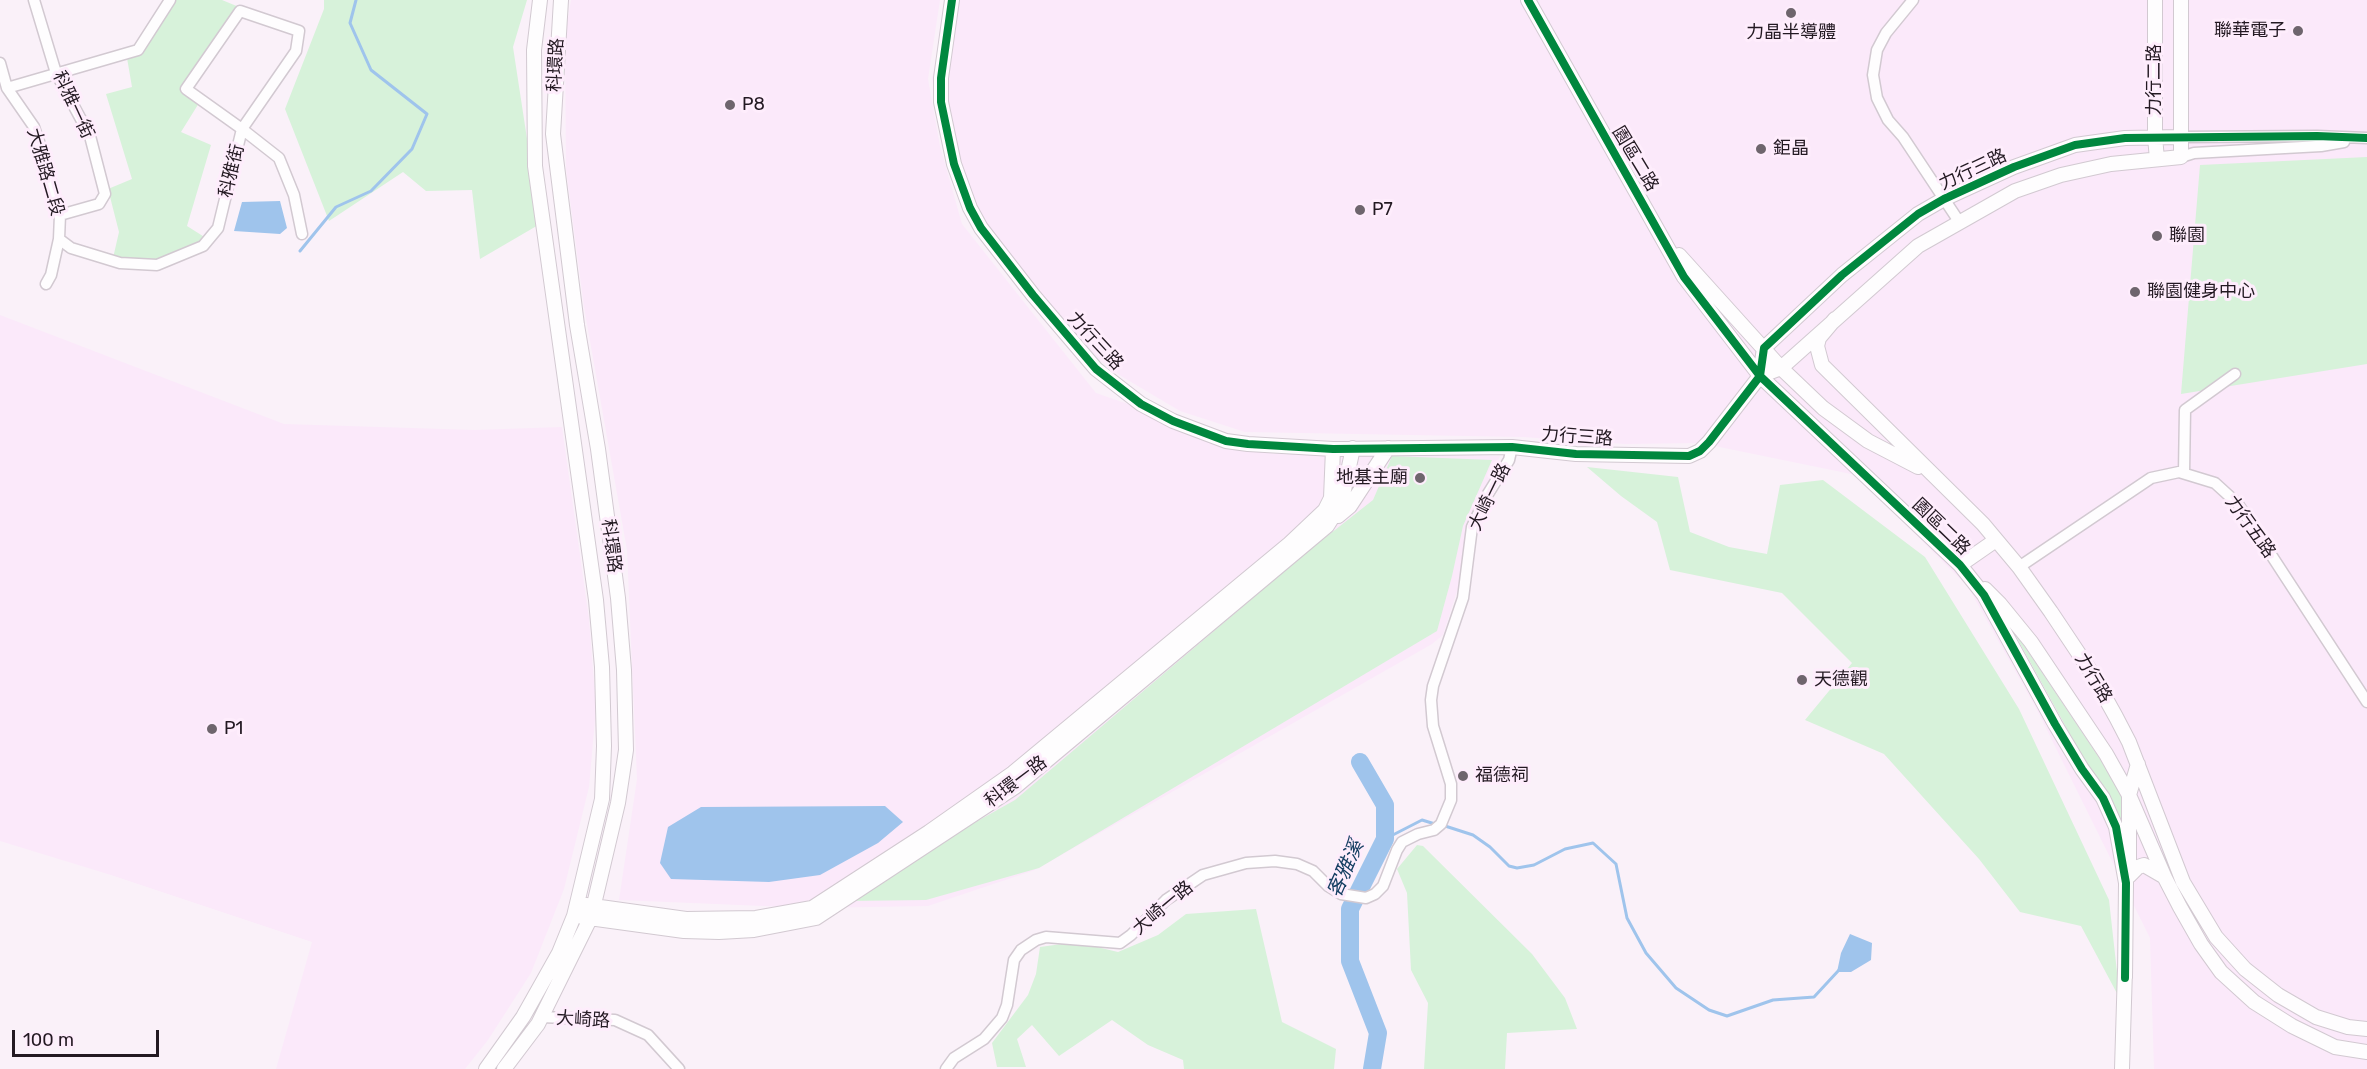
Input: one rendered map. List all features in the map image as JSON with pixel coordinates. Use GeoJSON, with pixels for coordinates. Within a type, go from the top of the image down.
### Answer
{"type":"FeatureCollection","features":[{"type":"Feature","properties":{"kind":"street","name":"科雅一街"},"geometry":{"type":"LineString","coordinates":[[34,0],[56,73],[90,136],[105,194],[99,204],[60,214]]}},
{"type":"Feature","properties":{"kind":"street"},"geometry":{"type":"LineString","coordinates":[[7,88],[138,51],[170,0]]}},
{"type":"Feature","properties":{"kind":"street","name":"科環路"},"geometry":{"type":"LineString","coordinates":[[486,1069],[523,1017],[559,953],[576,910],[602,799],[604,746],[602,667],[596,600],[535,166],[534,51],[540,0]]}},
{"type":"Feature","properties":{"kind":"street","name":"科環路"},"geometry":{"type":"LineString","coordinates":[[504,1069],[538,1024],[593,912],[618,803],[626,750],[624,670],[618,598],[598,449],[577,325],[553,134],[561,0]]}},
{"type":"Feature","properties":{"kind":"street","name":"力行三路"},"geometry":{"type":"LineString","coordinates":[[952,0],[941,78],[941,102],[954,164],[970,208],[981,228],[1033,295],[1096,369],[1141,404],[1173,421],[1226,441],[1248,444],[1333,448],[1512,447],[1576,454],[1689,456],[1700,451],[1708,442],[1760,376],[1781,368],[1918,246],[2015,191],[2061,175],[2111,164],[2194,153],[2321,146],[2365,138]]}},
{"type":"Feature","properties":{"kind":"street","name":"園區二路"},"geometry":{"type":"LineString","coordinates":[[1528,0],[1684,277],[1760,376],[1960,565],[1984,595],[2055,724],[2082,769],[2103,798],[2116,827],[2126,883],[2125,978]]}},
{"type":"Feature","properties":{"kind":"street"},"geometry":{"type":"LineString","coordinates":[[1913,0],[1886,33],[1877,50],[1873,75],[1877,98],[1888,120],[1903,137],[1960,223]]}},
{"type":"Feature","properties":{"kind":"street","name":"力行二路"},"geometry":{"type":"LineString","coordinates":[[2155,0],[2157,159]]}},
{"type":"Feature","properties":{"kind":"street","name":"力行二路"},"geometry":{"type":"LineString","coordinates":[[2181,0],[2181,156]]}},
{"type":"Feature","properties":{"kind":"street","name":"科雅街"},"geometry":{"type":"LineString","coordinates":[[71,248],[120,263],[157,265],[203,246],[218,228],[242,129],[296,51],[300,31],[240,11],[186,89],[242,129]]}},
{"type":"Feature","properties":{"kind":"street","name":"大雅路二段"},"geometry":{"type":"LineString","coordinates":[[0,63],[7,88],[34,127],[60,214],[59,239],[71,248]]}},
{"type":"Feature","properties":{"kind":"street"},"geometry":{"type":"LineString","coordinates":[[242,129],[279,158],[294,195],[302,234]]}},
{"type":"Feature","properties":{"kind":"street","name":"力行三路"},"geometry":{"type":"LineString","coordinates":[[1764,348],[1842,275],[1918,214],[1944,199],[2014,167],[2074,145],[2125,138],[2155,137],[2365,138]]}},
{"type":"Feature","properties":{"kind":"street"},"geometry":{"type":"LineString","coordinates":[[46,284],[51,275],[59,239]]}},
{"type":"Feature","properties":{"kind":"street","name":"園區二路"},"geometry":{"type":"LineString","coordinates":[[1665,240],[1781,368],[1823,408],[1868,441],[1933,475]]}},
{"type":"Feature","properties":{"kind":"street","name":"力行路"},"geometry":{"type":"LineString","coordinates":[[1835,319],[1819,338],[1817,346],[1822,365],[1933,475],[2019,567],[2091,672],[2116,717],[2138,764],[2183,882],[2216,937],[2245,969],[2278,995],[2316,1017],[2348,1027],[2367,1029]]}},
{"type":"Feature","properties":{"kind":"street"},"geometry":{"type":"LineString","coordinates":[[1760,376],[1764,348]]}},
{"type":"Feature","properties":{"kind":"street"},"geometry":{"type":"LineString","coordinates":[[2184,473],[2185,410],[2235,374]]}},
{"type":"Feature","properties":{"kind":"street","name":"大崎一路"},"geometry":{"type":"LineString","coordinates":[[946,1069],[954,1058],[984,1039],[1002,1018],[1007,1005],[1014,960],[1021,950],[1036,940],[1046,938],[1120,943],[1166,900],[1203,875],[1246,863],[1275,861],[1297,864],[1313,872],[1328,886],[1348,897],[1366,898],[1383,886],[1402,842],[1418,834],[1434,830],[1441,824],[1451,800],[1449,773],[1432,719],[1433,686],[1462,598],[1472,527],[1486,497],[1509,460],[1512,447]]}},
{"type":"Feature","properties":{"kind":"street","name":"科環一路"},"geometry":{"type":"LineString","coordinates":[[576,910],[686,919],[756,918],[812,908],[929,832],[1013,773],[1288,545],[1325,510],[1331,498],[1333,448]]}},
{"type":"Feature","properties":{"kind":"street","name":"科環一路"},"geometry":{"type":"LineString","coordinates":[[593,912],[684,931],[719,932],[754,930],[816,918],[1015,787],[1332,521],[1341,504],[1346,487],[1353,448]]}},
{"type":"Feature","properties":{"kind":"street"},"geometry":{"type":"LineString","coordinates":[[1332,521],[1350,506],[1388,448]]}},
{"type":"Feature","properties":{"kind":"street","name":"力行五路"},"geometry":{"type":"LineString","coordinates":[[2019,567],[2151,478],[2179,472],[2215,483],[2238,504],[2367,702]]}},
{"type":"Feature","properties":{"kind":"street"},"geometry":{"type":"LineString","coordinates":[[1960,565],[1996,540]]}},
{"type":"Feature","properties":{"kind":"street","name":"力行路"},"geometry":{"type":"LineString","coordinates":[[1960,565],[2000,604],[2031,642],[2106,754],[2129,795],[2165,878],[2201,944],[2221,972],[2254,1002],[2292,1026],[2335,1047],[2367,1052]]}},
{"type":"Feature","properties":{"kind":"street","name":"園區二路"},"geometry":{"type":"LineString","coordinates":[[2122,1069],[2129,876],[2129,795],[2138,764]]}},
{"type":"Feature","properties":{"kind":"street"},"geometry":{"type":"LineString","coordinates":[[2129,876],[2138,867],[2144,865],[2165,878]]}},
{"type":"Feature","properties":{"kind":"street","name":"大崎路"},"geometry":{"type":"LineString","coordinates":[[541,1017],[615,1020],[648,1035],[679,1069]]}},
{"type":"Feature","properties":{"kind":"shaded area"},"geometry":{"type":"Polygon","coordinates":[[[571,0],[940,0],[928,79],[940,146],[962,224],[1096,393],[1273,454],[1500,456],[1466,536],[1460,582],[1443,635],[1432,644],[1035,870],[928,906],[812,908],[619,900],[637,779],[627,550],[584,307],[566,169],[565,36],[571,0]]]}},
{"type":"Feature","properties":{"kind":"shaded area"},"geometry":{"type":"Polygon","coordinates":[[[945,0],[2367,0],[2367,1069],[2154,1069],[2150,938],[2037,710],[1968,587],[1856,475],[1700,443],[1625,444],[1523,437],[1245,432],[1180,411],[1121,376],[1055,328],[1020,292],[965,215],[944,147],[932,79],[941,39],[945,0]]]}},
{"type":"Feature","properties":{"kind":"shaded area"},"geometry":{"type":"Polygon","coordinates":[[[0,315],[284,424],[475,430],[562,427],[589,619],[596,708],[589,787],[564,889],[531,973],[488,1040],[465,1069],[276,1069],[312,942],[111,875],[0,841],[0,315]]]}},
{"type":"Feature","properties":{"kind":"green space"},"geometry":{"type":"Polygon","coordinates":[[[174,0],[222,0],[239,7],[181,91],[199,103],[181,132],[211,145],[187,226],[206,238],[160,262],[113,258],[119,232],[108,189],[132,179],[106,94],[132,87],[127,58],[142,55],[174,0]]]}},
{"type":"Feature","properties":{"kind":"green space"},"geometry":{"type":"Polygon","coordinates":[[[324,0],[527,0],[513,47],[540,224],[480,259],[472,190],[426,191],[403,172],[329,221],[285,109],[324,9],[324,0]]]}},
{"type":"Feature","properties":{"kind":"green space"},"geometry":{"type":"Polygon","coordinates":[[[2367,157],[2367,364],[2181,394],[2200,165],[2367,157]]]}},
{"type":"Feature","properties":{"kind":"green space"},"geometry":{"type":"Polygon","coordinates":[[[1392,456],[1492,460],[1463,526],[1437,631],[1039,868],[926,900],[845,901],[940,842],[1015,800],[1307,552],[1373,500],[1392,456]]]}},
{"type":"Feature","properties":{"kind":"green space"},"geometry":{"type":"Polygon","coordinates":[[[1587,467],[1678,477],[1690,532],[1729,547],[1767,554],[1780,485],[1823,480],[1925,557],[2019,709],[2109,900],[2120,999],[2081,926],[2020,912],[1979,859],[1884,754],[1805,720],[1852,663],[1782,593],[1670,570],[1657,522],[1587,467]]]}},
{"type":"Feature","properties":{"kind":"green space"},"geometry":{"type":"Polygon","coordinates":[[[2007,620],[2124,795],[2125,834],[2007,620]]]}},
{"type":"Feature","properties":{"kind":"green space"},"geometry":{"type":"Polygon","coordinates":[[[1417,845],[1423,846],[1532,954],[1565,998],[1577,1029],[1507,1033],[1505,1069],[1424,1069],[1428,1003],[1411,970],[1407,893],[1397,869],[1417,845]]]}},
{"type":"Feature","properties":{"kind":"green space"},"geometry":{"type":"Polygon","coordinates":[[[1256,909],[1282,1022],[1336,1049],[1334,1069],[1184,1069],[1183,1060],[1148,1045],[1112,1020],[1059,1056],[1032,1025],[1017,1039],[1026,1067],[997,1067],[992,1043],[1028,995],[1036,974],[1040,947],[1076,942],[1118,952],[1158,935],[1186,914],[1256,909]]]}},
{"type":"Feature","properties":{"kind":"water"},"geometry":{"type":"Polygon","coordinates":[[[280,201],[287,228],[280,234],[234,231],[242,202],[280,201]]]}},
{"type":"Feature","properties":{"kind":"water"},"geometry":{"type":"Polygon","coordinates":[[[885,806],[903,822],[878,843],[820,875],[769,882],[671,879],[660,863],[668,827],[701,807],[885,806]]]}},
{"type":"Feature","properties":{"kind":"water"},"geometry":{"type":"Polygon","coordinates":[[[1850,934],[1872,943],[1871,960],[1851,972],[1837,972],[1841,953],[1850,934]]]}},
{"type":"Feature","properties":{"kind":"waterway"},"geometry":{"type":"LineString","coordinates":[[300,251],[336,207],[371,191],[412,149],[427,114],[371,70],[350,23],[356,0]]}},
{"type":"Feature","properties":{"kind":"waterway","name":"客雅溪"},"geometry":{"type":"LineString","coordinates":[[1360,762],[1385,805],[1385,839],[1350,909],[1350,961],[1378,1033],[1372,1069]]}},
{"type":"Feature","properties":{"kind":"waterway"},"geometry":{"type":"LineString","coordinates":[[1385,839],[1422,820],[1435,824]]}},
{"type":"Feature","properties":{"kind":"waterway"},"geometry":{"type":"LineString","coordinates":[[1442,825],[1473,835],[1490,847],[1509,866],[1517,868],[1534,865],[1565,849],[1593,843],[1616,864],[1627,918],[1646,953],[1676,988],[1709,1010],[1727,1016],[1773,1000],[1814,997],[1839,970]]}},
{"type":"Feature","properties":{"kind":"cycle path"},"geometry":{"type":"LineString","coordinates":[[952,0],[941,78],[941,102],[954,164],[970,208],[981,228],[1033,295],[1096,369],[1141,404],[1173,421],[1226,441],[1248,444],[1333,449],[1512,447],[1576,454],[1689,456],[1700,451],[1709,442],[1760,376],[1764,348],[1842,275],[1918,214],[1944,199],[2014,167],[2075,145],[2125,138],[2317,136],[2367,138]]}},
{"type":"Feature","properties":{"kind":"cycle path"},"geometry":{"type":"LineString","coordinates":[[1528,0],[1684,277],[1760,376],[1960,565],[1984,595],[2055,724],[2082,769],[2103,798],[2116,827],[2126,883],[2125,978]]}},
{"type":"Feature","properties":{"kind":"place","name":"力晶半導體"},"geometry":{"type":"Point","coordinates":[1791,13]}},
{"type":"Feature","properties":{"kind":"place","name":"聯華電子"},"geometry":{"type":"Point","coordinates":[2298,31]}},
{"type":"Feature","properties":{"kind":"place","name":"P8"},"geometry":{"type":"Point","coordinates":[730,105]}},
{"type":"Feature","properties":{"kind":"place","name":"鉅晶"},"geometry":{"type":"Point","coordinates":[1761,149]}},
{"type":"Feature","properties":{"kind":"place","name":"P7"},"geometry":{"type":"Point","coordinates":[1360,210]}},
{"type":"Feature","properties":{"kind":"place","name":"聯園"},"geometry":{"type":"Point","coordinates":[2157,236]}},
{"type":"Feature","properties":{"kind":"place","name":"聯園健身中心"},"geometry":{"type":"Point","coordinates":[2135,292]}},
{"type":"Feature","properties":{"kind":"place","name":"地基主廟"},"geometry":{"type":"Point","coordinates":[1420,478]}},
{"type":"Feature","properties":{"kind":"place","name":"天德觀"},"geometry":{"type":"Point","coordinates":[1802,680]}},
{"type":"Feature","properties":{"kind":"place","name":"P1"},"geometry":{"type":"Point","coordinates":[212,729]}},
{"type":"Feature","properties":{"kind":"place","name":"福德祠"},"geometry":{"type":"Point","coordinates":[1463,776]}}]}
